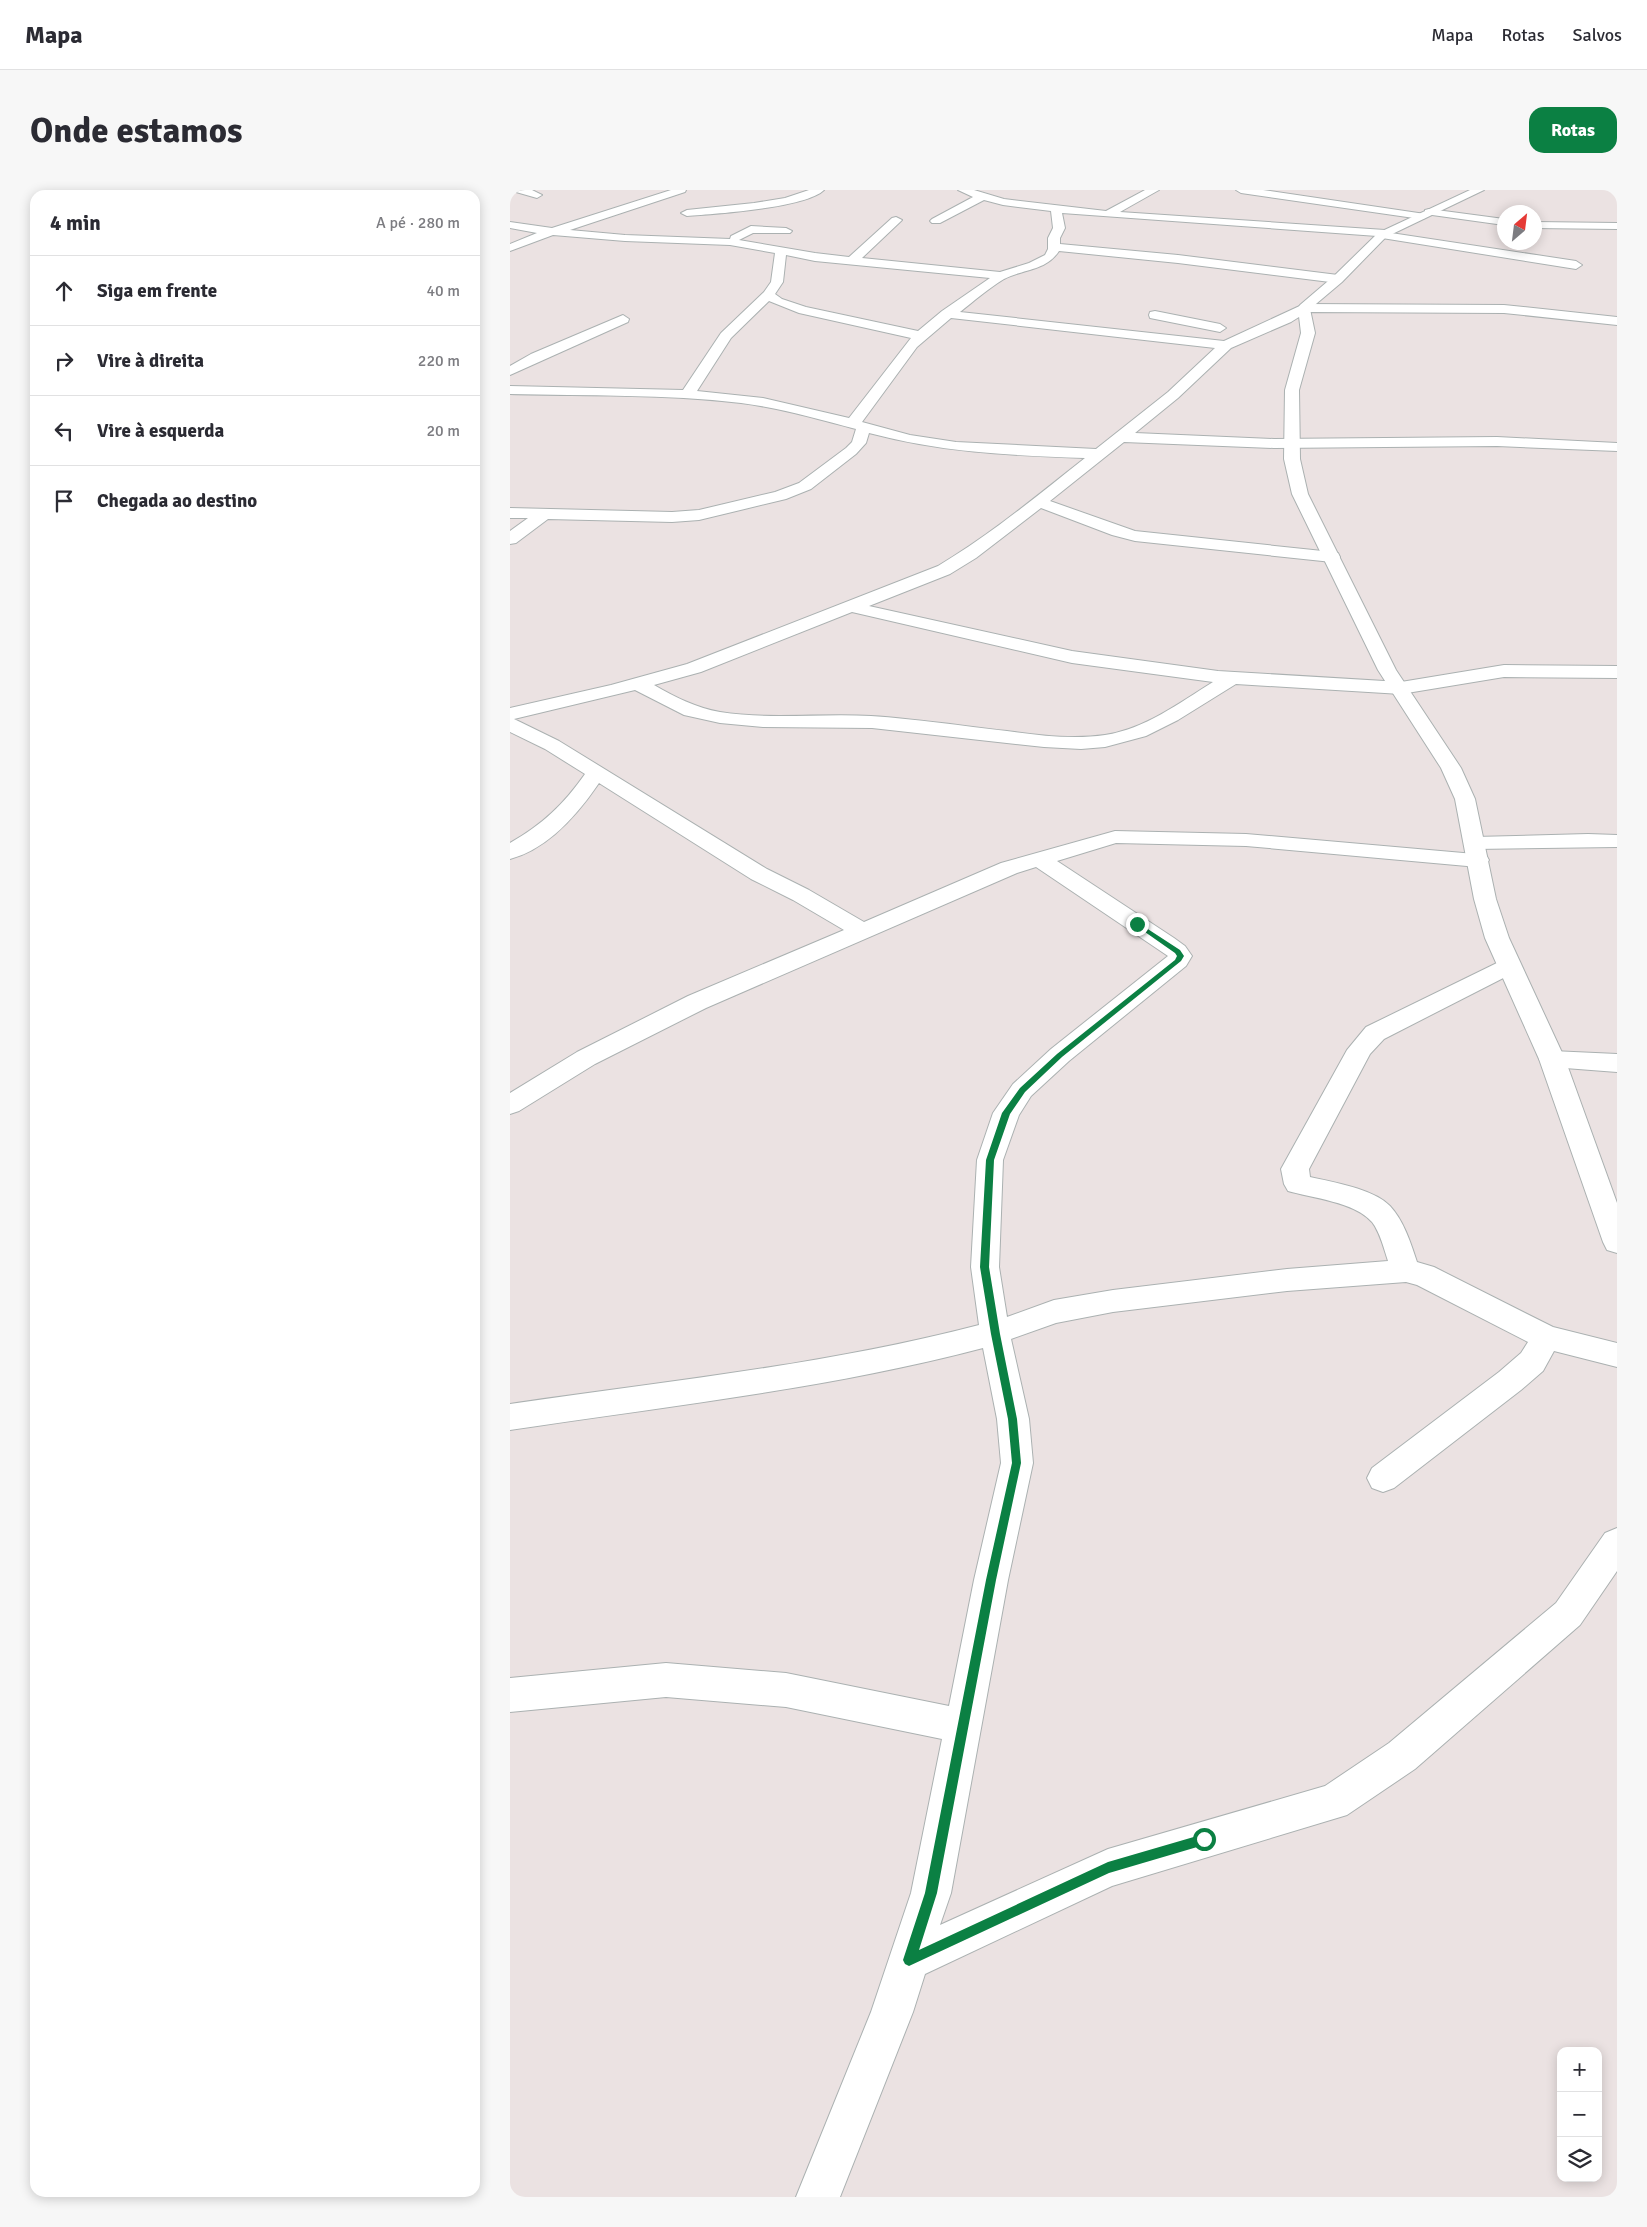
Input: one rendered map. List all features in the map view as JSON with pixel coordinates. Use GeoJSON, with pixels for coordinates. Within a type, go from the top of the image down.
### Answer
{"type":"FeatureCollection","features":[{"type":"Feature","properties":{"kind":"street"},"geometry":{"type":"LineString","coordinates":[[520,190],[536,196]]}},
{"type":"Feature","properties":{"kind":"street"},"geometry":{"type":"LineString","coordinates":[[510,248],[534,237],[555,232],[681,190]]}},
{"type":"Feature","properties":{"kind":"street"},"geometry":{"type":"LineString","coordinates":[[687,213],[752,206],[820,190]]}},
{"type":"Feature","properties":{"kind":"street"},"geometry":{"type":"LineString","coordinates":[[963,190],[1002,202],[1057,209],[1384,234],[1576,265]]}},
{"type":"Feature","properties":{"kind":"street"},"geometry":{"type":"LineString","coordinates":[[1108,214],[1133,198],[1154,190]]}},
{"type":"Feature","properties":{"kind":"street"},"geometry":{"type":"LineString","coordinates":[[1241,190],[1497,221]]}},
{"type":"Feature","properties":{"kind":"street"},"geometry":{"type":"LineString","coordinates":[[510,714],[637,684],[694,668],[944,570],[970,554],[1121,437],[1173,395],[1226,345],[1286,319],[1304,308],[1338,279],[1384,234],[1479,190]]}},
{"type":"Feature","properties":{"kind":"street"},"geometry":{"type":"LineString","coordinates":[[936,221],[967,203],[984,196]]}},
{"type":"Feature","properties":{"kind":"street"},"geometry":{"type":"LineString","coordinates":[[510,513],[699,516],[780,496],[805,486],[859,443],[859,424],[906,352],[921,336],[947,314],[1001,276],[1033,266],[1049,257],[1059,228],[1056,217],[1057,209]]}},
{"type":"Feature","properties":{"kind":"street"},"geometry":{"type":"LineString","coordinates":[[853,260],[896,220]]}},
{"type":"Feature","properties":{"kind":"street"},"geometry":{"type":"LineString","coordinates":[[510,224],[555,232],[625,238],[730,242],[781,251],[1001,276]]}},
{"type":"Feature","properties":{"kind":"street"},"geometry":{"type":"LineString","coordinates":[[1542,225],[1617,226]]}},
{"type":"Feature","properties":{"kind":"street"},"geometry":{"type":"LineString","coordinates":[[730,242],[751,229],[786,231]]}},
{"type":"Feature","properties":{"kind":"street"},"geometry":{"type":"LineString","coordinates":[[1054,246],[1338,279]]}},
{"type":"Feature","properties":{"kind":"street"},"geometry":{"type":"LineString","coordinates":[[688,395],[726,336],[768,294],[777,282],[781,251]]}},
{"type":"Feature","properties":{"kind":"street"},"geometry":{"type":"LineString","coordinates":[[768,294],[778,302],[803,310],[921,336]]}},
{"type":"Feature","properties":{"kind":"street"},"geometry":{"type":"LineString","coordinates":[[1304,308],[1504,309],[1617,321]]}},
{"type":"Feature","properties":{"kind":"street"},"geometry":{"type":"LineString","coordinates":[[1304,308],[1308,333],[1292,390],[1292,459],[1300,494],[1388,670],[1451,768],[1464,799],[1477,852],[1485,899],[1497,938],[1552,1059],[1617,1242]]}},
{"type":"Feature","properties":{"kind":"street"},"geometry":{"type":"LineString","coordinates":[[947,314],[1226,345]]}},
{"type":"Feature","properties":{"kind":"street"},"geometry":{"type":"LineString","coordinates":[[1155,316],[1252,334]]}},
{"type":"Feature","properties":{"kind":"street"},"geometry":{"type":"LineString","coordinates":[[510,372],[536,357],[623,319]]}},
{"type":"Feature","properties":{"kind":"street"},"geometry":{"type":"LineString","coordinates":[[510,390],[688,395],[741,399],[779,405],[859,424],[910,439],[975,449],[1098,454]]}},
{"type":"Feature","properties":{"kind":"street"},"geometry":{"type":"LineString","coordinates":[[1121,437],[1293,444],[1490,440],[1564,442],[1617,447]]}},
{"type":"Feature","properties":{"kind":"street"},"geometry":{"type":"LineString","coordinates":[[1039,502],[1104,527],[1135,536],[1332,558]]}},
{"type":"Feature","properties":{"kind":"street"},"geometry":{"type":"LineString","coordinates":[[510,539],[543,515]]}},
{"type":"Feature","properties":{"kind":"street"},"geometry":{"type":"LineString","coordinates":[[852,607],[1072,657],[1232,678],[1401,688],[1504,672],[1561,670],[1617,672]]}},
{"type":"Feature","properties":{"kind":"street"},"geometry":{"type":"LineString","coordinates":[[637,684],[681,707],[700,713],[730,718],[870,722],[1028,740],[1076,743],[1106,741],[1130,736],[1159,723],[1232,678]]}},
{"type":"Feature","properties":{"kind":"street"},"geometry":{"type":"LineString","coordinates":[[510,724],[552,745],[758,874],[801,895],[861,930]]}},
{"type":"Feature","properties":{"kind":"street"},"geometry":{"type":"LineString","coordinates":[[510,852],[536,837],[556,822],[572,805],[596,773]]}},
{"type":"Feature","properties":{"kind":"street"},"geometry":{"type":"LineString","coordinates":[[510,1105],[586,1058],[697,1002],[1009,868],[1115,837],[1246,840],[1477,852],[1588,840],[1617,841]]}},
{"type":"Feature","properties":{"kind":"street"},"geometry":{"type":"LineString","coordinates":[[818,2197],[892,2012],[931,1893],[991,1580],[1017,1463],[1013,1419],[995,1334],[985,1267],[990,1160],[1006,1113],[1022,1090],[1178,961],[1180,956],[1177,951],[1166,943],[1039,859]]}},
{"type":"Feature","properties":{"kind":"street"},"geometry":{"type":"LineString","coordinates":[[1406,1271],[1381,1214],[1373,1207],[1298,1184],[1295,1169],[1360,1050],[1374,1033],[1509,966]]}},
{"type":"Feature","properties":{"kind":"street"},"geometry":{"type":"LineString","coordinates":[[1552,1059],[1617,1063]]}},
{"type":"Feature","properties":{"kind":"street"},"geometry":{"type":"LineString","coordinates":[[510,1417],[849,1367],[919,1353],[995,1334],[1054,1312],[1114,1301],[1287,1280],[1406,1271],[1424,1275],[1546,1337],[1617,1355]]}},
{"type":"Feature","properties":{"kind":"street"},"geometry":{"type":"LineString","coordinates":[[1383,1478],[1532,1362],[1546,1337]]}},
{"type":"Feature","properties":{"kind":"street"},"geometry":{"type":"LineString","coordinates":[[909,1960],[1108,1868],[1334,1802],[1402,1756],[1568,1614],[1617,1543]]}},
{"type":"Feature","properties":{"kind":"street"},"geometry":{"type":"LineString","coordinates":[[510,1695],[666,1680],[786,1690],[963,1726]]}},
{"type":"Feature","properties":{"kind":"route"},"geometry":{"type":"LineString","coordinates":[[1137,924],[1177,951],[1180,956],[1178,961],[1060,1056],[1022,1090],[1006,1113],[990,1160],[985,1267],[995,1334],[1013,1419],[1017,1463],[991,1580],[931,1893],[909,1960],[1108,1868],[1204,1839]]}}]}
